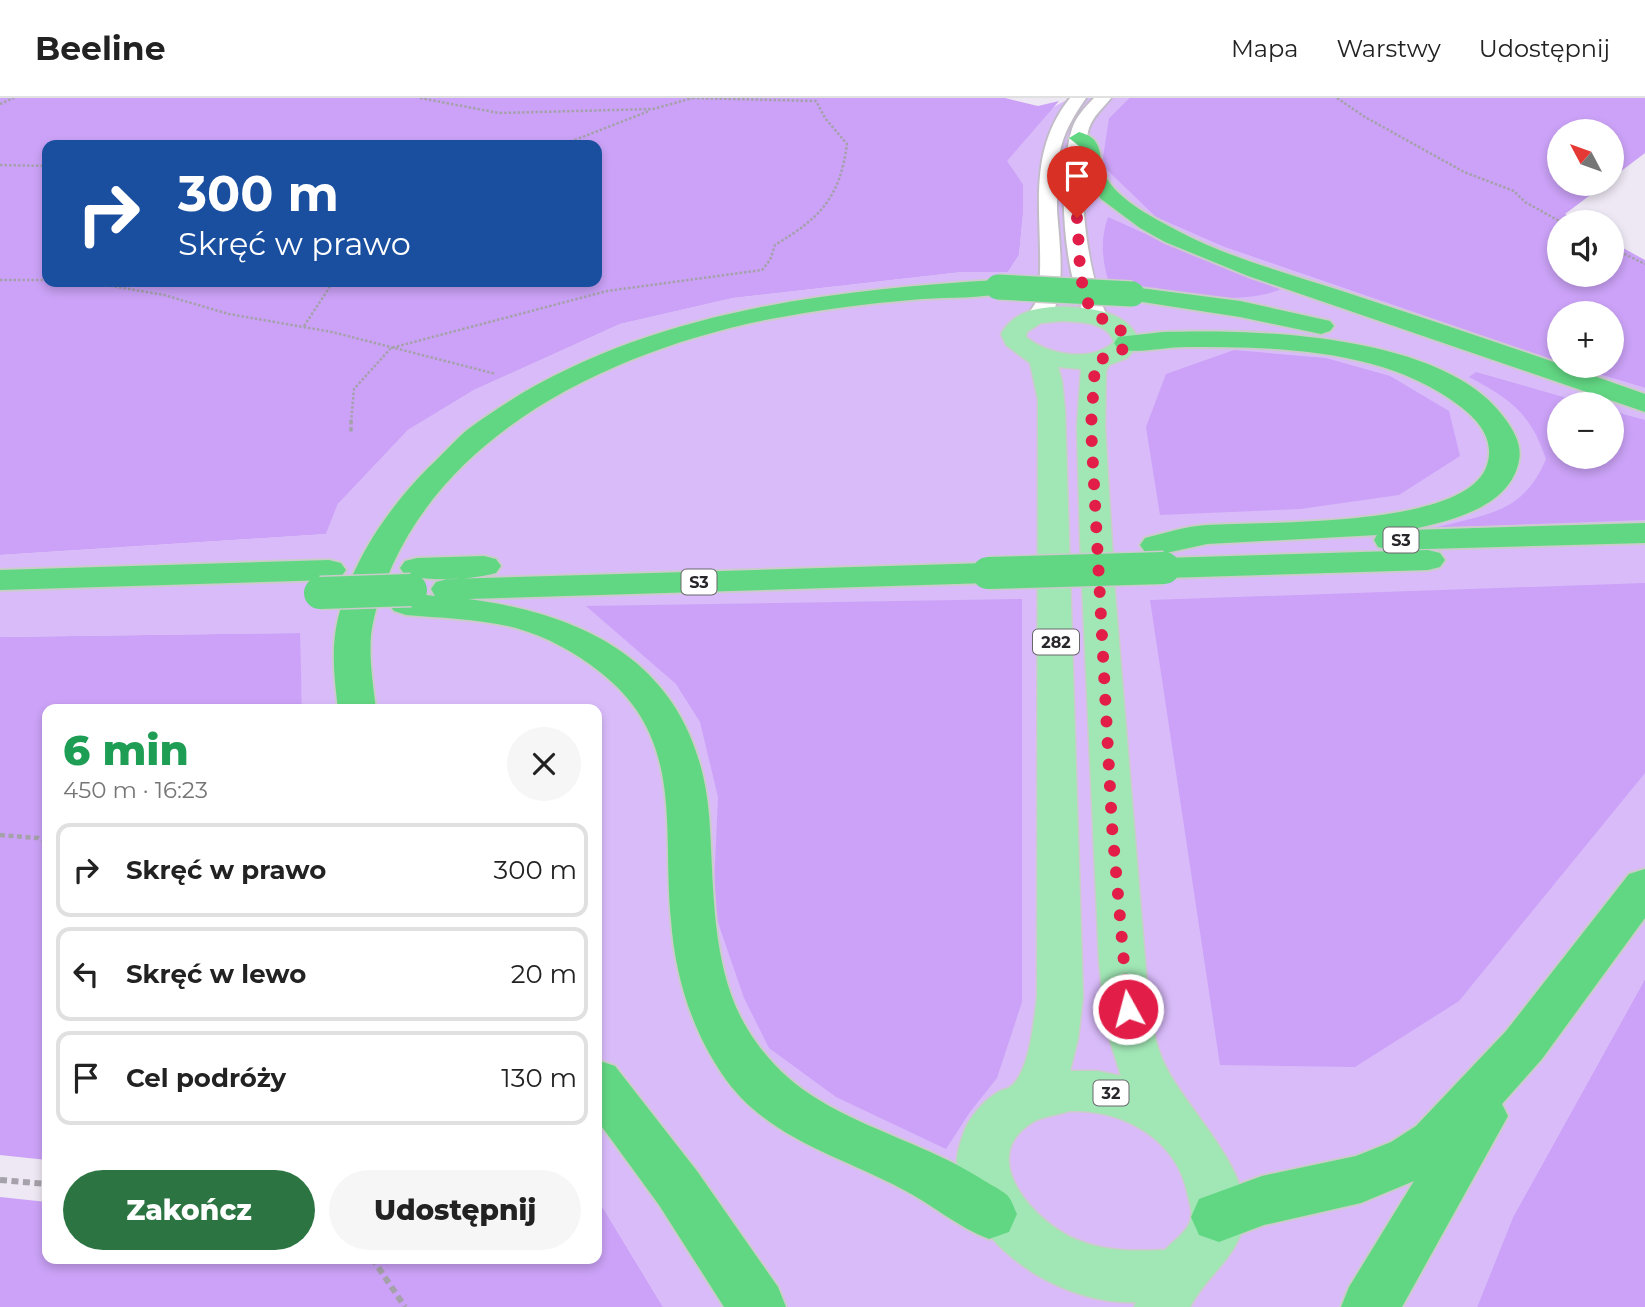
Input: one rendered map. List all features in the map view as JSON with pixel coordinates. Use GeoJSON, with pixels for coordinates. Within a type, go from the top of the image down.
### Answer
{"type":"FeatureCollection","features":[{"type":"Feature","properties":{"kind":"highway"},"geometry":{"type":"LineString","coordinates":[[1079,138],[1090,142],[1092,175],[1111,197],[1140,219],[1189,244],[1645,403]]}},
{"type":"Feature","properties":{"kind":"highway"},"geometry":{"type":"LineString","coordinates":[[356,704],[352,665],[355,625],[381,550],[398,522],[440,470],[473,438],[502,418],[585,371],[652,344],[758,315],[851,298],[998,287],[1132,294],[1240,309],[1332,328],[1645,410]]}},
{"type":"Feature","properties":{"kind":"highway"},"geometry":{"type":"LineString","coordinates":[[1113,351],[1165,339],[1289,342],[1374,357],[1423,374],[1464,396],[1493,422],[1505,448],[1502,468],[1494,482],[1474,498],[1446,510],[1378,525],[1195,536],[1161,557]]}},
{"type":"Feature","properties":{"kind":"highway","name":"S3"},"geometry":{"type":"LineString","coordinates":[[1161,557],[1645,533]]}},
{"type":"Feature","properties":{"kind":"highway","name":"S3"},"geometry":{"type":"LineString","coordinates":[[412,588],[991,561],[1161,557],[1645,554]]}},
{"type":"Feature","properties":{"kind":"highway"},"geometry":{"type":"LineString","coordinates":[[0,580],[316,589]]}},
{"type":"Feature","properties":{"kind":"highway"},"geometry":{"type":"LineString","coordinates":[[0,602],[316,589],[412,588],[492,612],[542,623],[564,631],[597,650],[642,688],[666,721],[680,760],[685,784],[692,909],[700,969],[706,996],[729,1044],[766,1090],[787,1108],[846,1140],[922,1172],[989,1214]]}},
{"type":"Feature","properties":{"kind":"highway"},"geometry":{"type":"LineString","coordinates":[[1219,1217],[1262,1201],[1361,1179],[1410,1158],[1446,1132],[1524,1045],[1645,885]]}},
{"type":"Feature","properties":{"kind":"highway"},"geometry":{"type":"LineString","coordinates":[[1370,1307],[1524,1045]]}},
{"type":"Feature","properties":{"kind":"highway"},"geometry":{"type":"LineString","coordinates":[[602,1088],[678,1188],[757,1307]]}},
{"type":"Feature","properties":{"kind":"main road"},"geometry":{"type":"LineString","coordinates":[[1038,336],[1050,285],[1051,150],[1059,122],[1078,98]]}},
{"type":"Feature","properties":{"kind":"main road"},"geometry":{"type":"LineString","coordinates":[[1097,318],[1087,300],[1082,276],[1075,173],[1082,124],[1103,98]]}},
{"type":"Feature","properties":{"kind":"main road"},"geometry":{"type":"LineString","coordinates":[[1073,314],[1097,318],[1120,329],[1126,336],[1113,351],[1061,360],[1038,336],[1073,314]]}},
{"type":"Feature","properties":{"kind":"main road","name":"282"},"geometry":{"type":"LineString","coordinates":[[1028,1102],[1048,1068],[1060,997],[1053,443],[1050,381],[1038,336]]}},
{"type":"Feature","properties":{"kind":"main road","name":"32"},"geometry":{"type":"LineString","coordinates":[[1113,351],[1093,371],[1092,439],[1112,826],[1125,992],[1136,1051],[1146,1077],[1201,1156],[1212,1181],[1219,1217],[1208,1244],[1170,1291],[1153,1288],[1121,1294],[1078,1287],[1056,1280],[1039,1285],[1004,1241],[989,1214],[982,1188],[982,1161],[991,1137],[1007,1117],[1028,1102],[1053,1093],[1080,1090],[1108,1092],[1136,1101],[1161,1114],[1184,1133]]}},
{"type":"Feature","properties":{"kind":"path"},"geometry":{"type":"LineString","coordinates":[[0,104],[14,98]]}},
{"type":"Feature","properties":{"kind":"path"},"geometry":{"type":"LineString","coordinates":[[420,98],[499,113],[653,109]]}},
{"type":"Feature","properties":{"kind":"path"},"geometry":{"type":"LineString","coordinates":[[352,433],[349,401],[354,385],[384,358],[391,348],[607,291],[762,270],[770,260],[775,245],[802,229],[822,212],[844,168],[847,144],[825,118],[816,101],[691,98],[653,109],[575,140]]}},
{"type":"Feature","properties":{"kind":"path"},"geometry":{"type":"LineString","coordinates":[[1337,98],[1365,117],[1464,172],[1514,191],[1525,202],[1547,214]]}},
{"type":"Feature","properties":{"kind":"path"},"geometry":{"type":"LineString","coordinates":[[0,165],[42,166]]}},
{"type":"Feature","properties":{"kind":"path"},"geometry":{"type":"LineString","coordinates":[[1624,254],[1645,264]]}},
{"type":"Feature","properties":{"kind":"path"},"geometry":{"type":"LineString","coordinates":[[0,280],[42,280]]}},
{"type":"Feature","properties":{"kind":"path"},"geometry":{"type":"LineString","coordinates":[[117,287],[164,295],[229,314],[304,326],[496,374]]}},
{"type":"Feature","properties":{"kind":"path"},"geometry":{"type":"LineString","coordinates":[[304,326],[329,287]]}},
{"type":"Feature","properties":{"kind":"path"},"geometry":{"type":"LineString","coordinates":[[0,835],[42,840]]}},
{"type":"Feature","properties":{"kind":"path"},"geometry":{"type":"LineString","coordinates":[[0,1180],[42,1184]]}},
{"type":"Feature","properties":{"kind":"path"},"geometry":{"type":"LineString","coordinates":[[376,1264],[405,1307]]}},
{"type":"Feature","properties":{"kind":"shaded area"},"geometry":{"type":"Polygon","coordinates":[[[0,98],[1005,98],[1038,106],[1059,101],[1007,161],[1023,184],[1019,255],[1008,272],[962,272],[733,298],[620,324],[474,390],[408,430],[338,504],[326,534],[0,555],[0,98]]]}},
{"type":"Feature","properties":{"kind":"shaded area"},"geometry":{"type":"Polygon","coordinates":[[[1074,98],[1129,98],[1109,118],[1227,248],[1547,358],[1547,378],[1611,378],[1645,388],[1645,979],[1513,1217],[1477,1307],[663,1307],[602,1206],[602,704],[302,704],[299,633],[0,637],[0,555],[326,534],[338,504],[408,430],[474,390],[620,324],[733,298],[962,272],[1008,272],[1019,255],[1023,184],[1006,161],[1044,115],[1074,98]]]}},
{"type":"Feature","properties":{"kind":"shaded area"},"geometry":{"type":"Polygon","coordinates":[[[1129,98],[1645,98],[1645,153],[1624,169],[1624,119],[1547,119],[1547,196],[1589,196],[1570,210],[1547,210],[1547,287],[1624,287],[1624,249],[1645,260],[1645,388],[1611,378],[1624,378],[1624,301],[1547,301],[1547,358],[1227,248],[1156,217],[1102,165],[1109,118],[1129,98]]]}},
{"type":"Feature","properties":{"kind":"shaded area"},"geometry":{"type":"Polygon","coordinates":[[[1108,217],[1188,253],[1283,288],[1264,294],[1221,298],[1109,283],[1103,250],[1108,217]]]}},
{"type":"Feature","properties":{"kind":"shaded area"},"geometry":{"type":"Polygon","coordinates":[[[1234,350],[1326,358],[1390,376],[1449,411],[1460,456],[1399,495],[1300,509],[1160,515],[1146,427],[1166,374],[1234,350]]]}},
{"type":"Feature","properties":{"kind":"shaded area"},"geometry":{"type":"Polygon","coordinates":[[[1476,372],[1547,392],[1547,469],[1624,469],[1624,414],[1645,420],[1645,520],[1434,528],[1486,515],[1514,501],[1537,477],[1546,459],[1534,430],[1518,409],[1469,377],[1476,372]]]}},
{"type":"Feature","properties":{"kind":"shaded area"},"geometry":{"type":"Polygon","coordinates":[[[1645,583],[1645,773],[1459,1001],[1355,1067],[1220,1065],[1150,600],[1645,583]]]}},
{"type":"Feature","properties":{"kind":"shaded area"},"geometry":{"type":"Polygon","coordinates":[[[1022,599],[1022,1002],[997,1078],[946,1149],[836,1097],[769,1048],[744,998],[713,908],[718,797],[700,722],[676,684],[586,606],[1022,599]]]}},
{"type":"Feature","properties":{"kind":"shaded area"},"geometry":{"type":"Polygon","coordinates":[[[300,633],[302,704],[42,704],[42,1159],[0,1155],[0,637],[300,633]]]}},
{"type":"Feature","properties":{"kind":"shaded area"},"geometry":{"type":"Polygon","coordinates":[[[1645,979],[1645,1307],[1477,1307],[1513,1217],[1645,979]]]}},
{"type":"Feature","properties":{"kind":"shaded area"},"geometry":{"type":"Polygon","coordinates":[[[0,1197],[42,1201],[42,1264],[602,1264],[602,1206],[663,1307],[0,1307],[0,1197]]]}},
{"type":"Feature","properties":{"kind":"route"},"geometry":{"type":"LineString","coordinates":[[1077,218],[1082,276],[1090,308],[1097,318],[1120,329],[1126,336],[1127,343],[1112,355],[1099,359],[1095,365],[1091,427],[1112,826],[1128,1009]]}}]}
